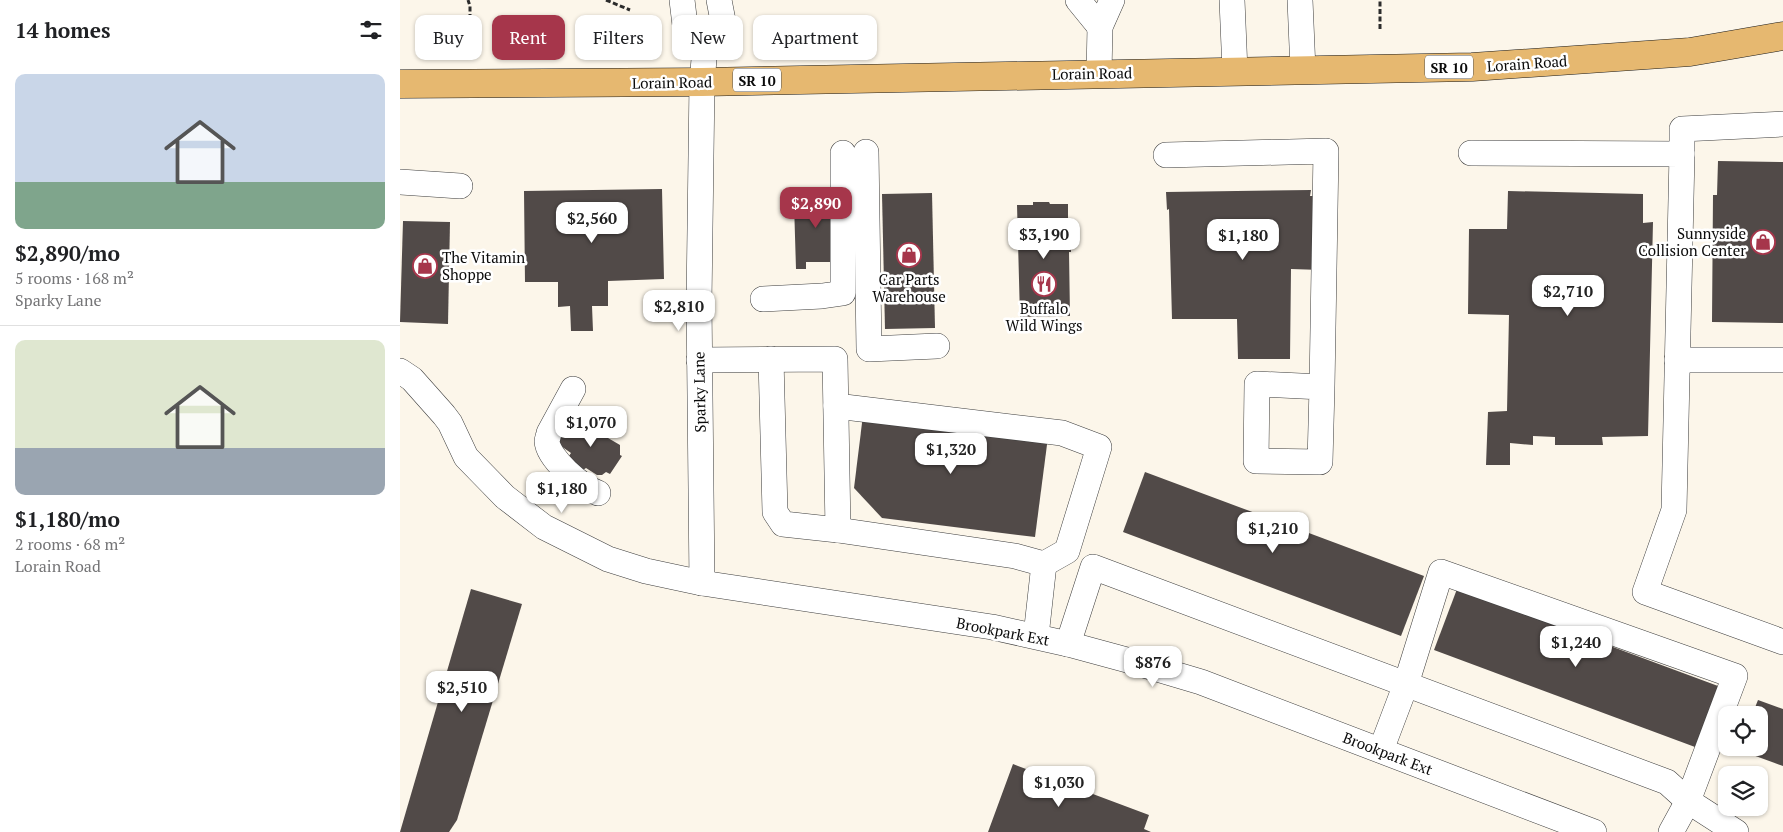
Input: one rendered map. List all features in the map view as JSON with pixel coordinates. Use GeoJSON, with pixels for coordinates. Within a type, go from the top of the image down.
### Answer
{"type":"FeatureCollection","features":[{"type":"Feature","properties":{"kind":"main road","name":"Lorain Road"},"geometry":{"type":"LineString","coordinates":[[400,84],[702,82],[1472,67],[1690,52],[1783,36]]}},
{"type":"Feature","properties":{"kind":"street"},"geometry":{"type":"LineString","coordinates":[[682,0],[684,15]]}},
{"type":"Feature","properties":{"kind":"street"},"geometry":{"type":"LineString","coordinates":[[719,0],[722,15]]}},
{"type":"Feature","properties":{"kind":"street"},"geometry":{"type":"LineString","coordinates":[[1078,0],[1100,27]]}},
{"type":"Feature","properties":{"kind":"street"},"geometry":{"type":"LineString","coordinates":[[1099,73],[1100,27],[1112,0]]}},
{"type":"Feature","properties":{"kind":"street"},"geometry":{"type":"LineString","coordinates":[[1232,0],[1234,71]]}},
{"type":"Feature","properties":{"kind":"street"},"geometry":{"type":"LineString","coordinates":[[1300,0],[1303,70]]}},
{"type":"Feature","properties":{"kind":"street","name":"Sparky Lane"},"geometry":{"type":"LineString","coordinates":[[702,583],[699,360],[702,82],[704,60]]}},
{"type":"Feature","properties":{"kind":"street"},"geometry":{"type":"LineString","coordinates":[[1783,124],[1682,129],[1674,510],[1646,592],[1783,642]]}},
{"type":"Feature","properties":{"kind":"street"},"geometry":{"type":"LineString","coordinates":[[1166,155],[1326,151],[1322,387]]}},
{"type":"Feature","properties":{"kind":"street"},"geometry":{"type":"LineString","coordinates":[[763,299],[843,293],[854,152],[869,349],[937,346]]}},
{"type":"Feature","properties":{"kind":"street"},"geometry":{"type":"LineString","coordinates":[[1471,153],[1682,154]]}},
{"type":"Feature","properties":{"kind":"street"},"geometry":{"type":"LineString","coordinates":[[400,182],[460,186]]}},
{"type":"Feature","properties":{"kind":"street"},"geometry":{"type":"LineString","coordinates":[[771,359],[779,518],[838,530],[1015,556],[1044,564],[1066,551],[1099,447],[1062,433],[836,406]]}},
{"type":"Feature","properties":{"kind":"street"},"geometry":{"type":"LineString","coordinates":[[699,360],[835,359],[838,530]]}},
{"type":"Feature","properties":{"kind":"street"},"geometry":{"type":"LineString","coordinates":[[1677,360],[1783,360]]}},
{"type":"Feature","properties":{"kind":"street","name":"Brookpark Ext"},"geometry":{"type":"LineString","coordinates":[[400,370],[412,379],[444,415],[471,463],[505,498],[544,527],[608,559],[646,572],[702,583],[992,627],[1068,644],[1202,682],[1594,832]]}},
{"type":"Feature","properties":{"kind":"street"},"geometry":{"type":"LineString","coordinates":[[573,389],[549,433],[547,441],[551,452],[558,462],[587,489],[598,493]]}},
{"type":"Feature","properties":{"kind":"street"},"geometry":{"type":"LineString","coordinates":[[1036,636],[1044,564]]}},
{"type":"Feature","properties":{"kind":"street"},"geometry":{"type":"LineString","coordinates":[[1068,644],[1093,567],[1667,782],[1688,801],[1736,832]]}},
{"type":"Feature","properties":{"kind":"street"},"geometry":{"type":"LineString","coordinates":[[1381,750],[1406,684],[1441,572],[1735,676],[1688,801],[1671,832]]}},
{"type":"Feature","properties":{"kind":"path"},"geometry":{"type":"LineString","coordinates":[[468,0],[470,15]]}},
{"type":"Feature","properties":{"kind":"path"},"geometry":{"type":"LineString","coordinates":[[606,0],[630,10]]}},
{"type":"Feature","properties":{"kind":"path"},"geometry":{"type":"LineString","coordinates":[[1380,0],[1380,29]]}},
{"type":"Feature","properties":{"kind":"building"},"geometry":{"type":"Polygon","coordinates":[[[1718,161],[1783,162],[1783,323],[1712,322],[1713,195],[1717,195],[1718,161]]]}},
{"type":"Feature","properties":{"kind":"building"},"geometry":{"type":"Polygon","coordinates":[[[662,189],[664,279],[608,281],[608,306],[592,306],[593,331],[571,331],[570,306],[558,307],[558,282],[525,282],[524,191],[662,189]]]}},
{"type":"Feature","properties":{"kind":"building"},"geometry":{"type":"Polygon","coordinates":[[[1311,190],[1310,196],[1319,196],[1321,270],[1291,269],[1290,359],[1238,359],[1237,319],[1172,319],[1169,209],[1167,210],[1166,192],[1311,190]]]}},
{"type":"Feature","properties":{"kind":"building"},"geometry":{"type":"Polygon","coordinates":[[[1508,191],[1643,194],[1643,223],[1653,222],[1648,436],[1602,437],[1603,445],[1555,445],[1555,437],[1533,436],[1533,445],[1510,443],[1510,465],[1486,465],[1488,412],[1507,411],[1509,315],[1468,314],[1469,229],[1507,229],[1508,191]]]}},
{"type":"Feature","properties":{"kind":"building"},"geometry":{"type":"Polygon","coordinates":[[[932,193],[935,328],[885,329],[882,194],[932,193]]]}},
{"type":"Feature","properties":{"kind":"building"},"geometry":{"type":"Polygon","coordinates":[[[800,194],[837,194],[838,262],[806,262],[806,269],[796,269],[794,203],[800,203],[800,194]]]}},
{"type":"Feature","properties":{"kind":"building","name":"Buffalo Wild Wings"},"geometry":{"type":"Polygon","coordinates":[[[1033,202],[1068,204],[1068,232],[1071,232],[1071,252],[1069,252],[1070,316],[1020,317],[1017,205],[1033,205],[1033,202]]]}},
{"type":"Feature","properties":{"kind":"building"},"geometry":{"type":"Polygon","coordinates":[[[403,221],[450,222],[448,324],[400,322],[403,221]]]}},
{"type":"Feature","properties":{"kind":"building"},"geometry":{"type":"Polygon","coordinates":[[[863,415],[1048,437],[1035,537],[882,518],[854,488],[863,415]]]}},
{"type":"Feature","properties":{"kind":"building"},"geometry":{"type":"Polygon","coordinates":[[[572,420],[577,421],[587,429],[592,424],[597,425],[607,432],[608,438],[620,445],[620,455],[622,456],[610,474],[606,472],[602,475],[597,475],[586,468],[583,470],[569,456],[571,453],[558,444],[558,440],[572,420]]]}},
{"type":"Feature","properties":{"kind":"building"},"geometry":{"type":"Polygon","coordinates":[[[1145,472],[1424,576],[1401,636],[1123,532],[1145,472]]]}},
{"type":"Feature","properties":{"kind":"building"},"geometry":{"type":"Polygon","coordinates":[[[471,589],[522,604],[457,820],[449,832],[400,832],[471,589]]]}},
{"type":"Feature","properties":{"kind":"building"},"geometry":{"type":"Polygon","coordinates":[[[1457,589],[1718,686],[1695,747],[1434,650],[1457,589]]]}},
{"type":"Feature","properties":{"kind":"building"},"geometry":{"type":"Polygon","coordinates":[[[1758,700],[1783,709],[1783,766],[1756,756],[1768,756],[1768,706],[1756,706],[1758,700]]]}},
{"type":"Feature","properties":{"kind":"building"},"geometry":{"type":"Polygon","coordinates":[[[1013,764],[1149,815],[1144,829],[1151,832],[988,832],[1013,764]]]}},
{"type":"Feature","properties":{"kind":"place","name":"Sunnyside Collision Center"},"geometry":{"type":"Point","coordinates":[1763,242]}},
{"type":"Feature","properties":{"kind":"place","name":"Car Parts Warehouse"},"geometry":{"type":"Point","coordinates":[909,255]}},
{"type":"Feature","properties":{"kind":"place","name":"The Vitamin Shoppe"},"geometry":{"type":"Point","coordinates":[425,266]}},
{"type":"Feature","properties":{"kind":"place","name":"Buffalo Wild Wings"},"geometry":{"type":"Point","coordinates":[1044,284]}}]}
